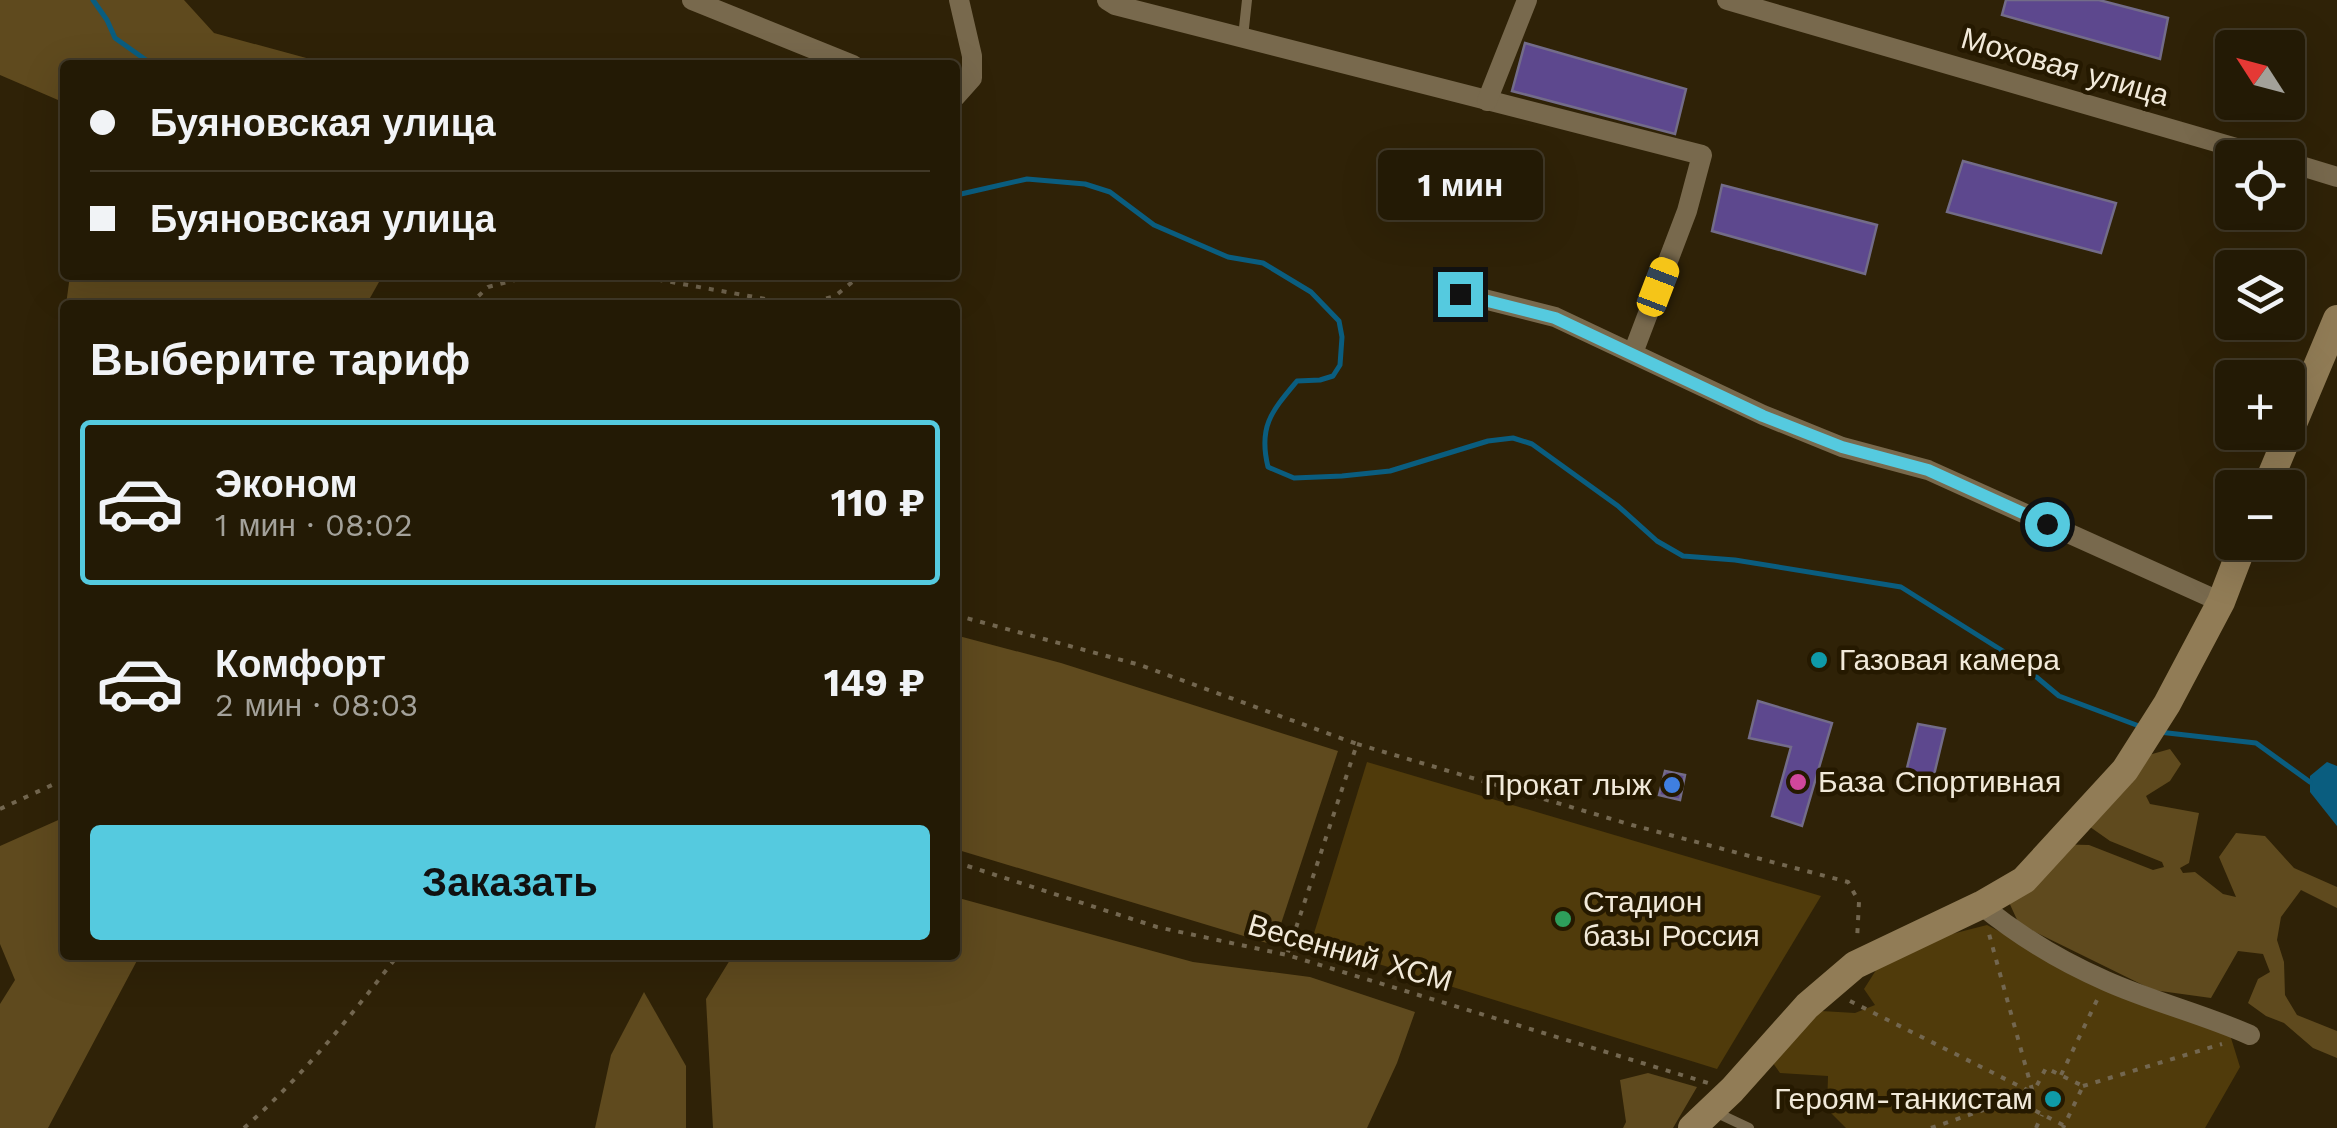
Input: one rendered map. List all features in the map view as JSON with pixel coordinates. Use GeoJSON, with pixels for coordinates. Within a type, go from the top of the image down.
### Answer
{"type":"FeatureCollection","features":[{"type":"Feature","properties":{"kind":"main road"},"geometry":{"type":"LineString","coordinates":[[2274,470],[2337,319]]}},
{"type":"Feature","properties":{"kind":"main road"},"geometry":{"type":"LineString","coordinates":[[1701,1119],[1808,1006],[1855,965],[1926,933],[2024,880],[2124,770],[2167,704],[2220,602],[2237,560]]}},
{"type":"Feature","properties":{"kind":"street"},"geometry":{"type":"LineString","coordinates":[[692,0],[841,60]]}},
{"type":"Feature","properties":{"kind":"street"},"geometry":{"type":"LineString","coordinates":[[959,0],[972,56],[972,78],[960,91]]}},
{"type":"Feature","properties":{"kind":"street"},"geometry":{"type":"LineString","coordinates":[[1107,0],[1702,155],[1688,211],[1633,353]]}},
{"type":"Feature","properties":{"kind":"street"},"geometry":{"type":"LineString","coordinates":[[1486,101],[1527,0]]}},
{"type":"Feature","properties":{"kind":"street","name":"Моховая улица"},"geometry":{"type":"LineString","coordinates":[[1727,0],[2215,142]]}},
{"type":"Feature","properties":{"kind":"street"},"geometry":{"type":"LineString","coordinates":[[2305,167],[2337,177]]}},
{"type":"Feature","properties":{"kind":"street"},"geometry":{"type":"LineString","coordinates":[[1460,294],[1555,318],[1763,416],[1842,447],[1928,470],[2220,602]]}},
{"type":"Feature","properties":{"kind":"street"},"geometry":{"type":"LineString","coordinates":[[1981,905],[2012,930],[2106,982],[2204,1015],[2250,1036]]}},
{"type":"Feature","properties":{"kind":"lane"},"geometry":{"type":"LineString","coordinates":[[1243,37],[1247,0]]}},
{"type":"Feature","properties":{"kind":"lane"},"geometry":{"type":"LineString","coordinates":[[1701,1119],[1750,1128]]}},
{"type":"Feature","properties":{"kind":"path"},"geometry":{"type":"LineString","coordinates":[[474,300],[488,287],[515,280]]}},
{"type":"Feature","properties":{"kind":"path"},"geometry":{"type":"LineString","coordinates":[[660,280],[772,300]]}},
{"type":"Feature","properties":{"kind":"path"},"geometry":{"type":"LineString","coordinates":[[824,300],[855,280]]}},
{"type":"Feature","properties":{"kind":"path"},"geometry":{"type":"LineString","coordinates":[[960,616],[1140,665],[1357,744],[1632,825],[1848,882],[1859,902],[1855,965]]}},
{"type":"Feature","properties":{"kind":"path"},"geometry":{"type":"LineString","coordinates":[[1287,955],[1357,744]]}},
{"type":"Feature","properties":{"kind":"path"},"geometry":{"type":"LineString","coordinates":[[0,809],[60,781]]}},
{"type":"Feature","properties":{"kind":"path","name":"Весенний ХСМ"},"geometry":{"type":"LineString","coordinates":[[960,864],[1156,927],[1287,955],[1732,1090]]}},
{"type":"Feature","properties":{"kind":"path"},"geometry":{"type":"LineString","coordinates":[[1981,905],[2033,1093]]}},
{"type":"Feature","properties":{"kind":"path"},"geometry":{"type":"LineString","coordinates":[[244,1128],[331,1042],[394,960]]}},
{"type":"Feature","properties":{"kind":"path"},"geometry":{"type":"LineString","coordinates":[[2061,1075],[2106,982]]}},
{"type":"Feature","properties":{"kind":"path"},"geometry":{"type":"LineString","coordinates":[[1827,990],[2033,1093]]}},
{"type":"Feature","properties":{"kind":"path"},"geometry":{"type":"LineString","coordinates":[[2083,1086],[2063,1126],[2026,1106],[2046,1068],[2083,1086],[2250,1036]]}},
{"type":"Feature","properties":{"kind":"path"},"geometry":{"type":"LineString","coordinates":[[1931,1128],[2033,1093]]}},
{"type":"Feature","properties":{"kind":"path"},"geometry":{"type":"LineString","coordinates":[[2036,1128],[2042,1115]]}},
{"type":"Feature","properties":{"kind":"shaded area"},"geometry":{"type":"Polygon","coordinates":[[[0,0],[184,0],[214,33],[314,60],[60,60],[60,101],[0,75],[0,0]]]}},
{"type":"Feature","properties":{"kind":"shaded area"},"geometry":{"type":"Polygon","coordinates":[[[69,280],[380,280],[369,300],[67,300],[69,280]]]}},
{"type":"Feature","properties":{"kind":"shaded area"},"geometry":{"type":"Polygon","coordinates":[[[960,636],[1061,663],[1338,751],[1274,945],[960,851],[960,636]]]}},
{"type":"Feature","properties":{"kind":"shaded area"},"geometry":{"type":"Polygon","coordinates":[[[2170,749],[2181,764],[2170,781],[2146,796],[2150,804],[2199,813],[2189,863],[2180,868],[2183,873],[2195,872],[2223,894],[2236,897],[2219,857],[2236,833],[2265,836],[2294,868],[2337,887],[2337,908],[2301,890],[2281,917],[2277,940],[2284,962],[2285,995],[2297,1015],[2337,1031],[2337,1058],[2313,1048],[2284,1023],[2248,1003],[2258,979],[2270,972],[2263,954],[2238,951],[2211,998],[2153,990],[2019,924],[2007,898],[2051,844],[2089,845],[2153,870],[2164,867],[2162,862],[2110,841],[2083,822],[2102,790],[2131,784],[2138,758],[2170,749]]]}},
{"type":"Feature","properties":{"kind":"shaded area","name":"Стадион базы Россия"},"geometry":{"type":"Polygon","coordinates":[[[1367,762],[1821,896],[1717,1069],[1311,943],[1367,762]]]}},
{"type":"Feature","properties":{"kind":"shaded area"},"geometry":{"type":"Polygon","coordinates":[[[60,819],[60,960],[137,960],[48,1128],[0,1128],[0,1004],[15,980],[0,944],[0,846],[60,819]]]}},
{"type":"Feature","properties":{"kind":"shaded area"},"geometry":{"type":"Polygon","coordinates":[[[960,898],[1193,962],[1310,977],[1415,1012],[1367,1128],[713,1128],[706,999],[730,960],[960,960],[960,898]]]}},
{"type":"Feature","properties":{"kind":"shaded area"},"geometry":{"type":"Polygon","coordinates":[[[1987,925],[2123,996],[2227,1025],[2240,1067],[2205,1128],[1846,1128],[1827,1109],[1828,1076],[1780,1073],[1763,1049],[1821,1011],[1855,1013],[1875,1005],[1864,989],[1878,967],[1940,937],[1987,925]]]}},
{"type":"Feature","properties":{"kind":"shaded area"},"geometry":{"type":"Polygon","coordinates":[[[644,992],[686,1066],[686,1128],[595,1128],[611,1055],[644,992]]]}},
{"type":"Feature","properties":{"kind":"shaded area"},"geometry":{"type":"Polygon","coordinates":[[[1648,1073],[1697,1087],[1673,1128],[1623,1128],[1626,1122],[1620,1080],[1648,1073]]]}},
{"type":"Feature","properties":{"kind":"water"},"geometry":{"type":"Polygon","coordinates":[[[2327,762],[2337,766],[2337,826],[2310,792],[2310,776],[2327,762]]]}},
{"type":"Feature","properties":{"kind":"building"},"geometry":{"type":"Polygon","coordinates":[[[2006,0],[2099,0],[2168,18],[2160,59],[2002,15],[2006,0]]]}},
{"type":"Feature","properties":{"kind":"building"},"geometry":{"type":"Polygon","coordinates":[[[1525,43],[1686,89],[1675,134],[1512,91],[1525,43]]]}},
{"type":"Feature","properties":{"kind":"building"},"geometry":{"type":"Polygon","coordinates":[[[1963,161],[2116,203],[2101,253],[1947,212],[1963,161]]]}},
{"type":"Feature","properties":{"kind":"building"},"geometry":{"type":"Polygon","coordinates":[[[1722,185],[1877,225],[1865,274],[1712,231],[1722,185]]]}},
{"type":"Feature","properties":{"kind":"building","name":"База Спортивная"},"geometry":{"type":"Polygon","coordinates":[[[1758,701],[1832,723],[1802,826],[1772,816],[1791,747],[1749,738],[1758,701]]]}},
{"type":"Feature","properties":{"kind":"building"},"geometry":{"type":"Polygon","coordinates":[[[1918,724],[1945,729],[1933,779],[1906,772],[1918,724]]]}},
{"type":"Feature","properties":{"kind":"building","name":"Прокат лыж"},"geometry":{"type":"Polygon","coordinates":[[[1665,771],[1685,775],[1680,800],[1659,795],[1665,771]]]}},
{"type":"Feature","properties":{"kind":"waterway"},"geometry":{"type":"LineString","coordinates":[[93,0],[115,38],[146,60]]}},
{"type":"Feature","properties":{"kind":"waterway"},"geometry":{"type":"LineString","coordinates":[[960,194],[1027,179],[1085,184],[1110,192],[1154,225],[1228,257],[1263,263],[1311,292],[1339,321],[1340,365],[1333,376],[1297,381],[1281,401],[1266,430],[1268,467],[1294,478],[1390,471],[1488,441],[1513,438],[1532,444],[1618,506],[1657,541],[1683,556],[1735,560],[1901,587],[2014,658],[2059,696],[2139,726]]}},
{"type":"Feature","properties":{"kind":"waterway"},"geometry":{"type":"LineString","coordinates":[[2159,732],[2256,743],[2310,782]]}},
{"type":"Feature","properties":{"kind":"place","name":"Газовая камера"},"geometry":{"type":"Point","coordinates":[1819,660]}},
{"type":"Feature","properties":{"kind":"place","name":"База Спортивная"},"geometry":{"type":"Point","coordinates":[1798,782]}},
{"type":"Feature","properties":{"kind":"place","name":"Прокат лыж"},"geometry":{"type":"Point","coordinates":[1672,785]}},
{"type":"Feature","properties":{"kind":"place","name":"Стадион базы Россия"},"geometry":{"type":"Point","coordinates":[1563,919]}},
{"type":"Feature","properties":{"kind":"place","name":"Героям-танкистам"},"geometry":{"type":"Point","coordinates":[2053,1099]}},
{"type":"Feature","properties":{"kind":"route"},"geometry":{"type":"LineString","coordinates":[[1460,294],[1555,318],[1763,416],[1842,447],[1928,470],[2047,524]]}}]}
